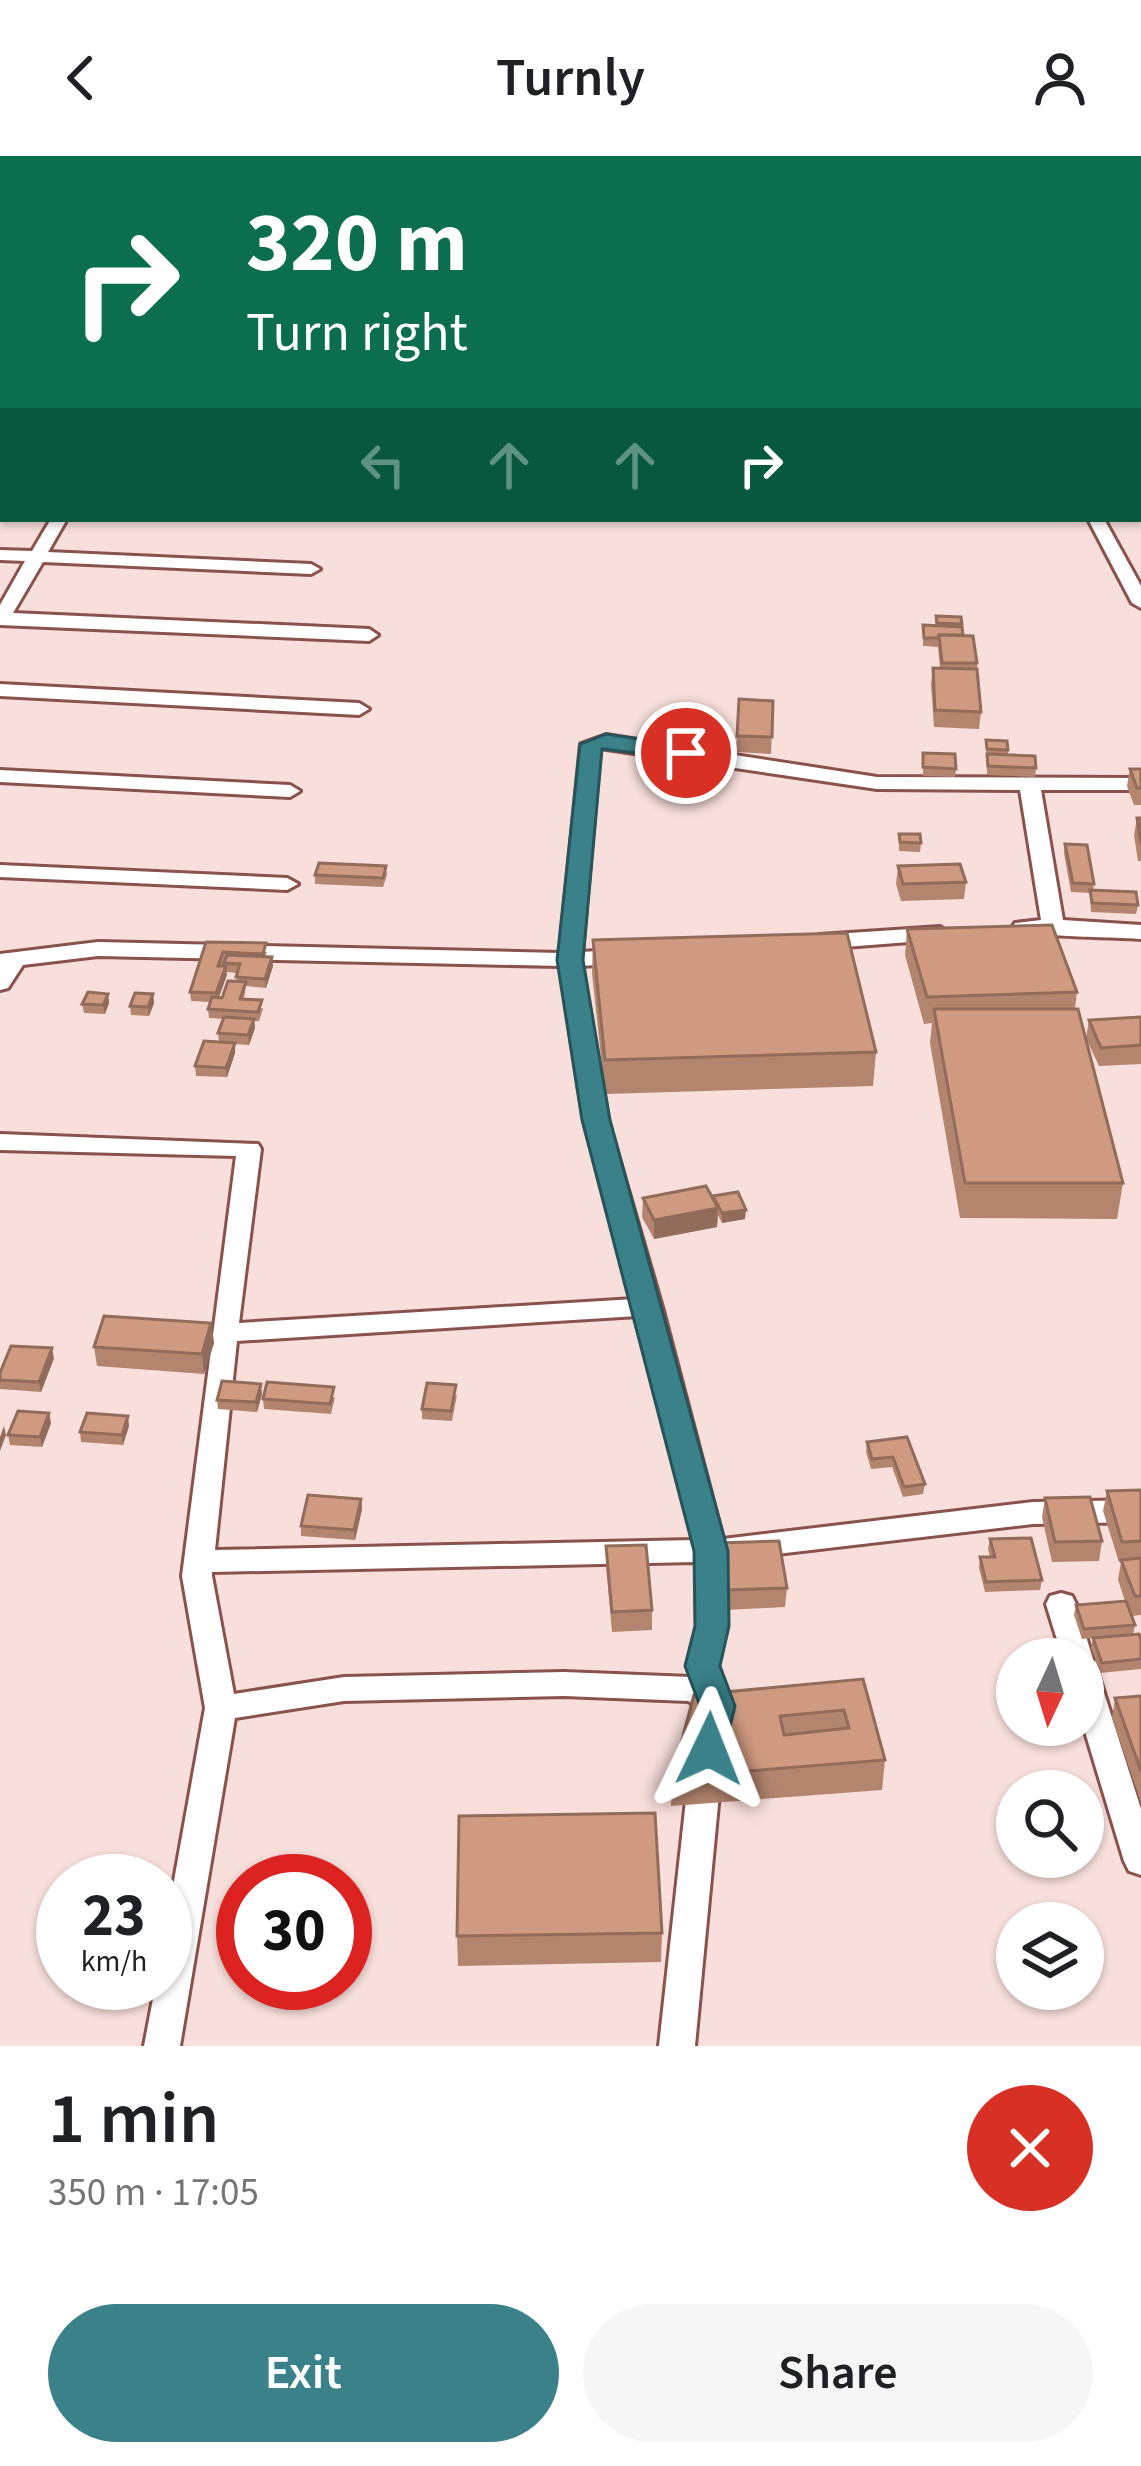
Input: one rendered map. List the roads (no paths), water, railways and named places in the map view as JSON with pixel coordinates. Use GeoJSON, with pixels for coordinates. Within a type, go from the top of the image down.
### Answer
{"type":"FeatureCollection","features":[{"type":"Feature","properties":{"kind":"street"},"geometry":{"type":"LineString","coordinates":[[57,522],[0,619],[369,635]]}},
{"type":"Feature","properties":{"kind":"street"},"geometry":{"type":"LineString","coordinates":[[1098,522],[1141,603]]}},
{"type":"Feature","properties":{"kind":"street"},"geometry":{"type":"LineString","coordinates":[[0,555],[311,569]]}},
{"type":"Feature","properties":{"kind":"street"},"geometry":{"type":"LineString","coordinates":[[0,690],[359,709]]}},
{"type":"Feature","properties":{"kind":"street"},"geometry":{"type":"LineString","coordinates":[[677,2046],[713,1727],[702,1666],[712,1626],[711,1551],[596,1120],[570,960],[592,744],[646,746],[877,783],[1141,784]]}},
{"type":"Feature","properties":{"kind":"street"},"geometry":{"type":"LineString","coordinates":[[0,776],[290,791]]}},
{"type":"Feature","properties":{"kind":"street"},"geometry":{"type":"LineString","coordinates":[[1030,786],[1053,926]]}},
{"type":"Feature","properties":{"kind":"street"},"geometry":{"type":"LineString","coordinates":[[0,871],[287,884]]}},
{"type":"Feature","properties":{"kind":"street"},"geometry":{"type":"LineString","coordinates":[[1005,929],[1053,926],[1141,932]]}},
{"type":"Feature","properties":{"kind":"street"},"geometry":{"type":"LineString","coordinates":[[796,944],[958,932]]}},
{"type":"Feature","properties":{"kind":"street"},"geometry":{"type":"LineString","coordinates":[[0,983],[7,960],[98,949],[570,960],[638,955]]}},
{"type":"Feature","properties":{"kind":"street"},"geometry":{"type":"LineString","coordinates":[[0,1142],[249,1149],[196,1576],[221,1708],[162,2046]]}},
{"type":"Feature","properties":{"kind":"street"},"geometry":{"type":"LineString","coordinates":[[224,1333],[649,1307]]}},
{"type":"Feature","properties":{"kind":"street"},"geometry":{"type":"LineString","coordinates":[[199,1562],[711,1551],[1033,1513],[1141,1511]]}},
{"type":"Feature","properties":{"kind":"street"},"geometry":{"type":"LineString","coordinates":[[1061,1604],[1072,1638]]}},
{"type":"Feature","properties":{"kind":"street"},"geometry":{"type":"LineString","coordinates":[[221,1708],[344,1689],[564,1684],[694,1689],[713,1727]]}},
{"type":"Feature","properties":{"kind":"street"},"geometry":{"type":"LineString","coordinates":[[1104,1742],[1141,1861]]}}]}
